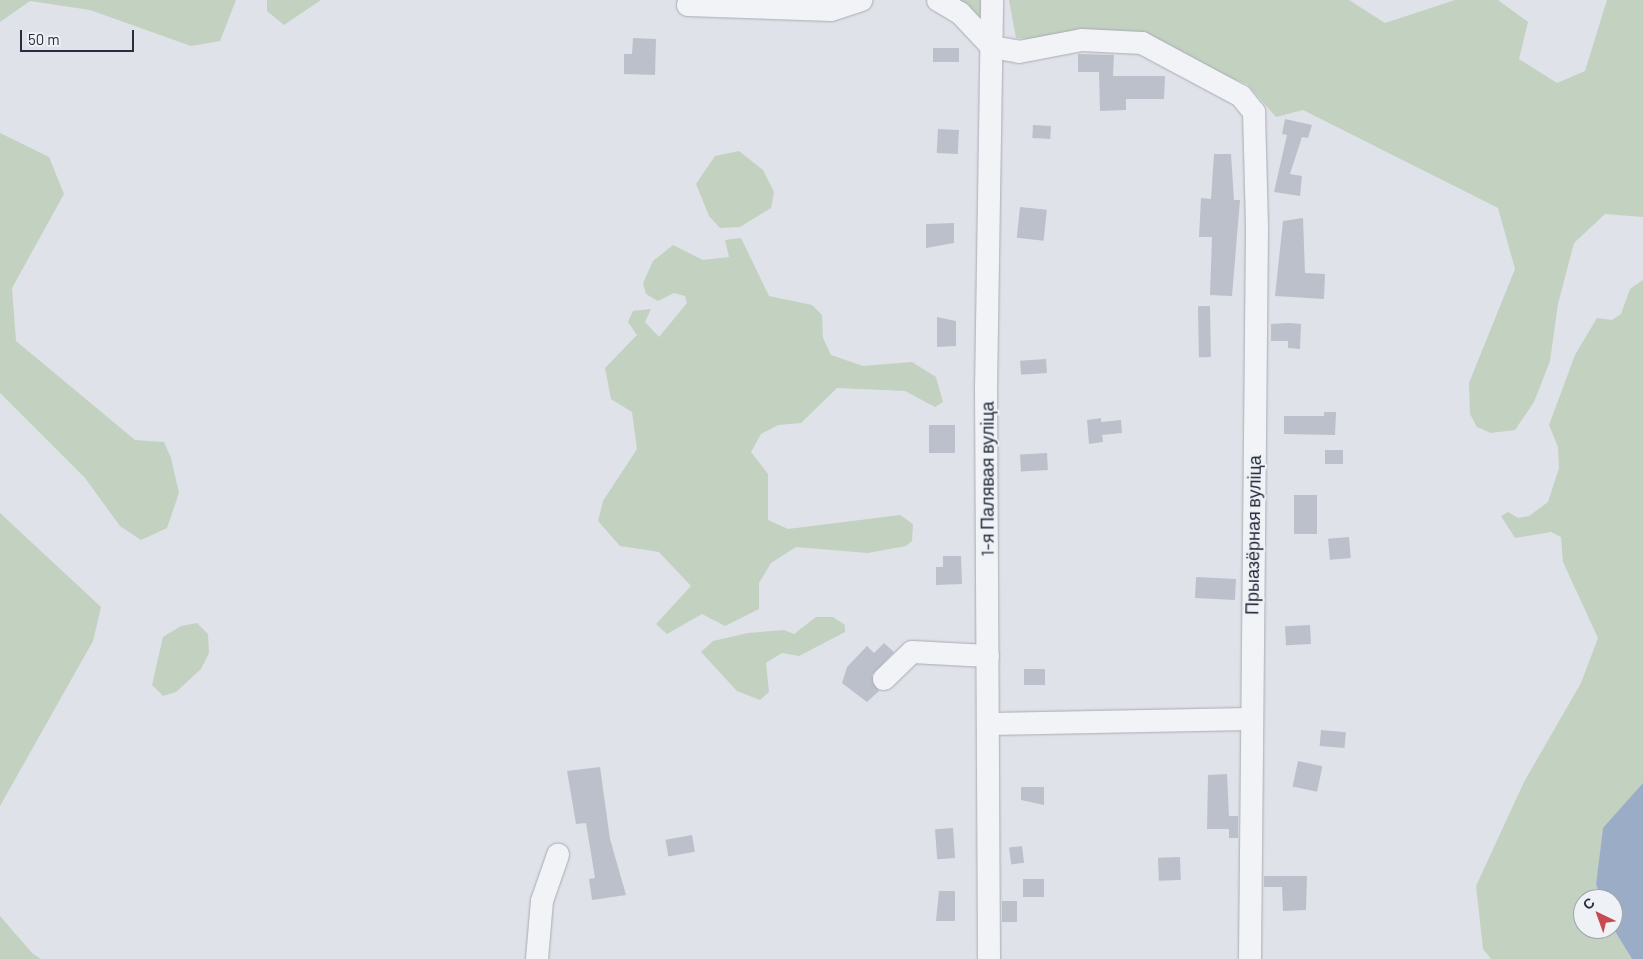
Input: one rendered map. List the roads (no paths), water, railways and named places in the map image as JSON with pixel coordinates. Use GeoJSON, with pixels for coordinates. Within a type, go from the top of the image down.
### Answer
{"type":"FeatureCollection","features":[{"type":"Feature","properties":{"kind":"street"},"geometry":{"type":"LineString","coordinates":[[688,5],[831,10],[861,0]]}},
{"type":"Feature","properties":{"kind":"street"},"geometry":{"type":"LineString","coordinates":[[938,0],[960,13],[992,47]]}},
{"type":"Feature","properties":{"kind":"street","name":"1-я Палявая вуліца"},"geometry":{"type":"LineString","coordinates":[[989,959],[986,389],[992,0]]}},
{"type":"Feature","properties":{"kind":"street","name":"Прыазёрная вуліца"},"geometry":{"type":"LineString","coordinates":[[992,47],[1020,52],[1082,40],[1142,43],[1241,96],[1254,112],[1257,229],[1250,959]]}},
{"type":"Feature","properties":{"kind":"street"},"geometry":{"type":"LineString","coordinates":[[884,679],[912,652],[988,656]]}},
{"type":"Feature","properties":{"kind":"street"},"geometry":{"type":"LineString","coordinates":[[989,724],[1251,719]]}},
{"type":"Feature","properties":{"kind":"street"},"geometry":{"type":"LineString","coordinates":[[538,959],[542,901],[558,854]]}},
{"type":"Feature","properties":{"kind":"water"},"geometry":{"type":"Polygon","coordinates":[[[1643,783],[1643,959],[1632,959],[1620,939],[1623,939],[1623,889],[1598,889],[1596,884],[1603,828],[1643,783]]]}}]}
